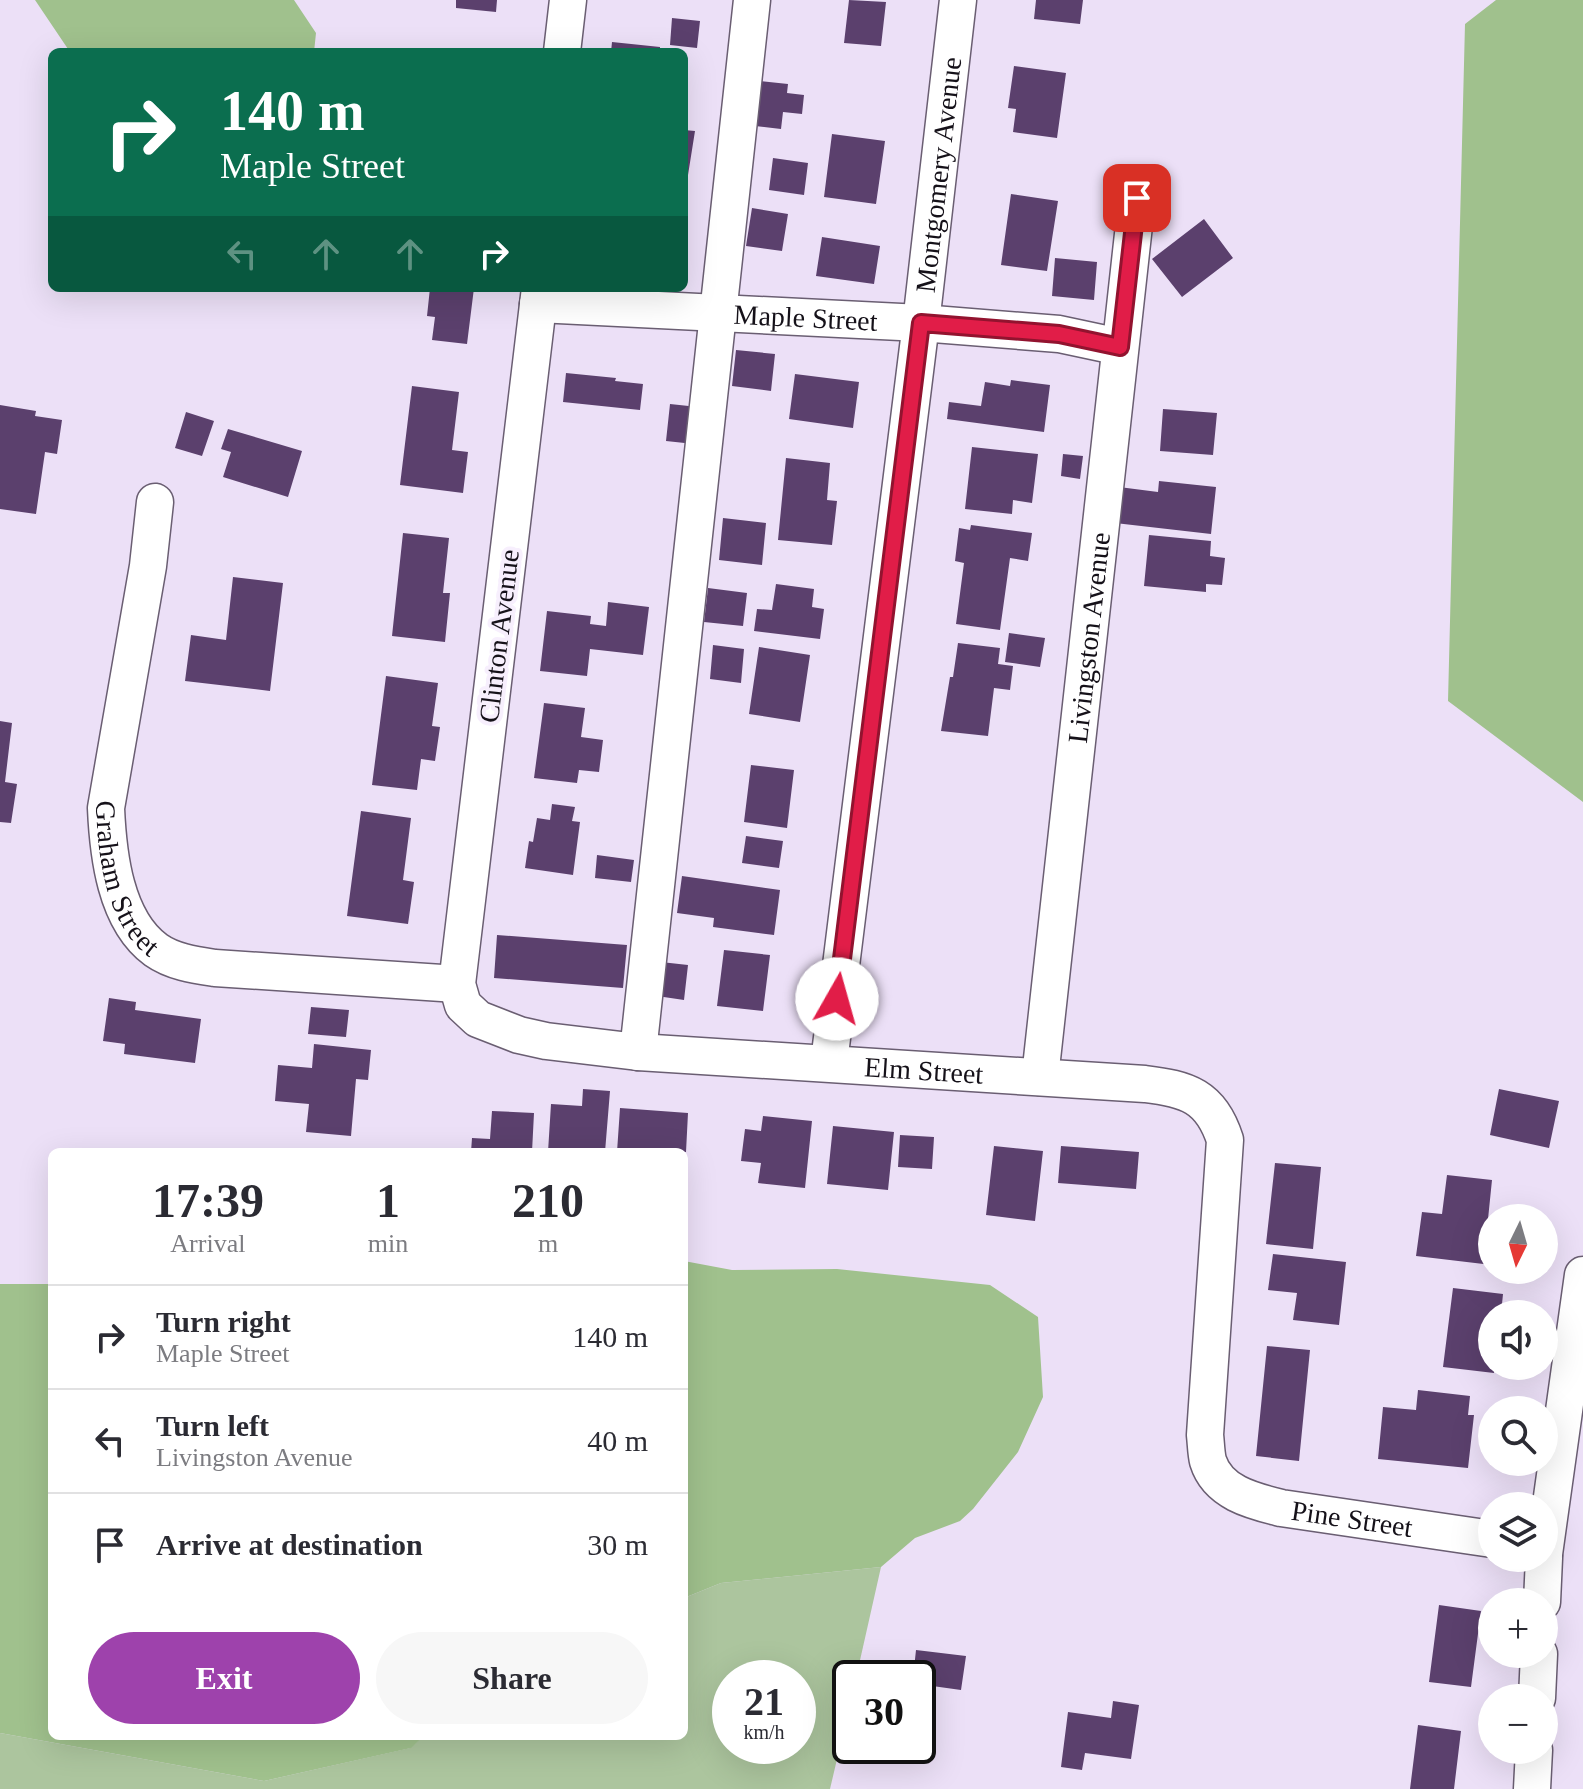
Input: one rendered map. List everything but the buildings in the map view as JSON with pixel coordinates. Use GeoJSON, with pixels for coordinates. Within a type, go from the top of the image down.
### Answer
{"type":"FeatureCollection","features":[{"type":"Feature","properties":{"kind":"street"},"geometry":{"type":"LineString","coordinates":[[562,48],[568,0]]}},
{"type":"Feature","properties":{"kind":"street"},"geometry":{"type":"LineString","coordinates":[[638,1052],[752,0]]}},
{"type":"Feature","properties":{"kind":"street","name":"Montgomery Avenue"},"geometry":{"type":"LineString","coordinates":[[829,1062],[958,0]]}},
{"type":"Feature","properties":{"kind":"street","name":"Livingston Avenue"},"geometry":{"type":"LineString","coordinates":[[1040,1077],[1137,198]]}},
{"type":"Feature","properties":{"kind":"street","name":"Maple Street"},"geometry":{"type":"LineString","coordinates":[[539,296],[717,314],[921,323],[1059,334],[1120,347]]}},
{"type":"Feature","properties":{"kind":"street","name":"Clinton Avenue"},"geometry":{"type":"LineString","coordinates":[[457,984],[539,296]]}},
{"type":"Feature","properties":{"kind":"street","name":"Graham Street"},"geometry":{"type":"LineString","coordinates":[[155,502],[148,566],[106,808],[108,844],[119,891],[134,925],[156,950],[183,963],[215,968],[457,984]]}},
{"type":"Feature","properties":{"kind":"street","name":"Elm Street"},"geometry":{"type":"LineString","coordinates":[[457,984],[463,1005],[470,1013],[491,1024],[546,1041],[638,1052],[829,1062],[1178,1088],[1203,1100],[1219,1120],[1225,1140],[1205,1435],[1208,1461],[1219,1482]]}},
{"type":"Feature","properties":{"kind":"street"},"geometry":{"type":"LineString","coordinates":[[1552,1492],[1583,1275]]}},
{"type":"Feature","properties":{"kind":"street","name":"Pine Street"},"geometry":{"type":"LineString","coordinates":[[1219,1482],[1248,1500],[1281,1508],[1478,1537]]}},
{"type":"Feature","properties":{"kind":"street"},"geometry":{"type":"LineString","coordinates":[[1532,1789],[1533,1764]]}},
{"type":"Feature","properties":{"kind":"green space"},"geometry":{"type":"Polygon","coordinates":[[[35,0],[294,0],[316,33],[314,48],[67,48],[35,0]]]}},
{"type":"Feature","properties":{"kind":"green space"},"geometry":{"type":"Polygon","coordinates":[[[1496,0],[1583,0],[1583,802],[1448,701],[1465,24],[1496,0]]]}},
{"type":"Feature","properties":{"kind":"green space"},"geometry":{"type":"Polygon","coordinates":[[[688,1262],[732,1270],[837,1269],[990,1285],[1038,1317],[1043,1397],[1018,1452],[960,1521],[915,1538],[881,1567],[721,1583],[688,1596],[688,1262]]]}},
{"type":"Feature","properties":{"kind":"green space"},"geometry":{"type":"Polygon","coordinates":[[[0,1284],[48,1284],[48,1740],[420,1740],[411,1748],[264,1781],[0,1733],[0,1284]]]}},
{"type":"Feature","properties":{"kind":"green space"},"geometry":{"type":"Polygon","coordinates":[[[881,1567],[860,1660],[832,1660],[832,1764],[836,1764],[830,1789],[0,1789],[0,1733],[264,1781],[410,1748],[419,1740],[688,1740],[688,1596],[721,1583],[881,1567]]]}},
{"type":"Feature","properties":{"kind":"route"},"geometry":{"type":"LineString","coordinates":[[837,999],[921,323],[1059,334],[1120,347],[1137,198]]}}]}
